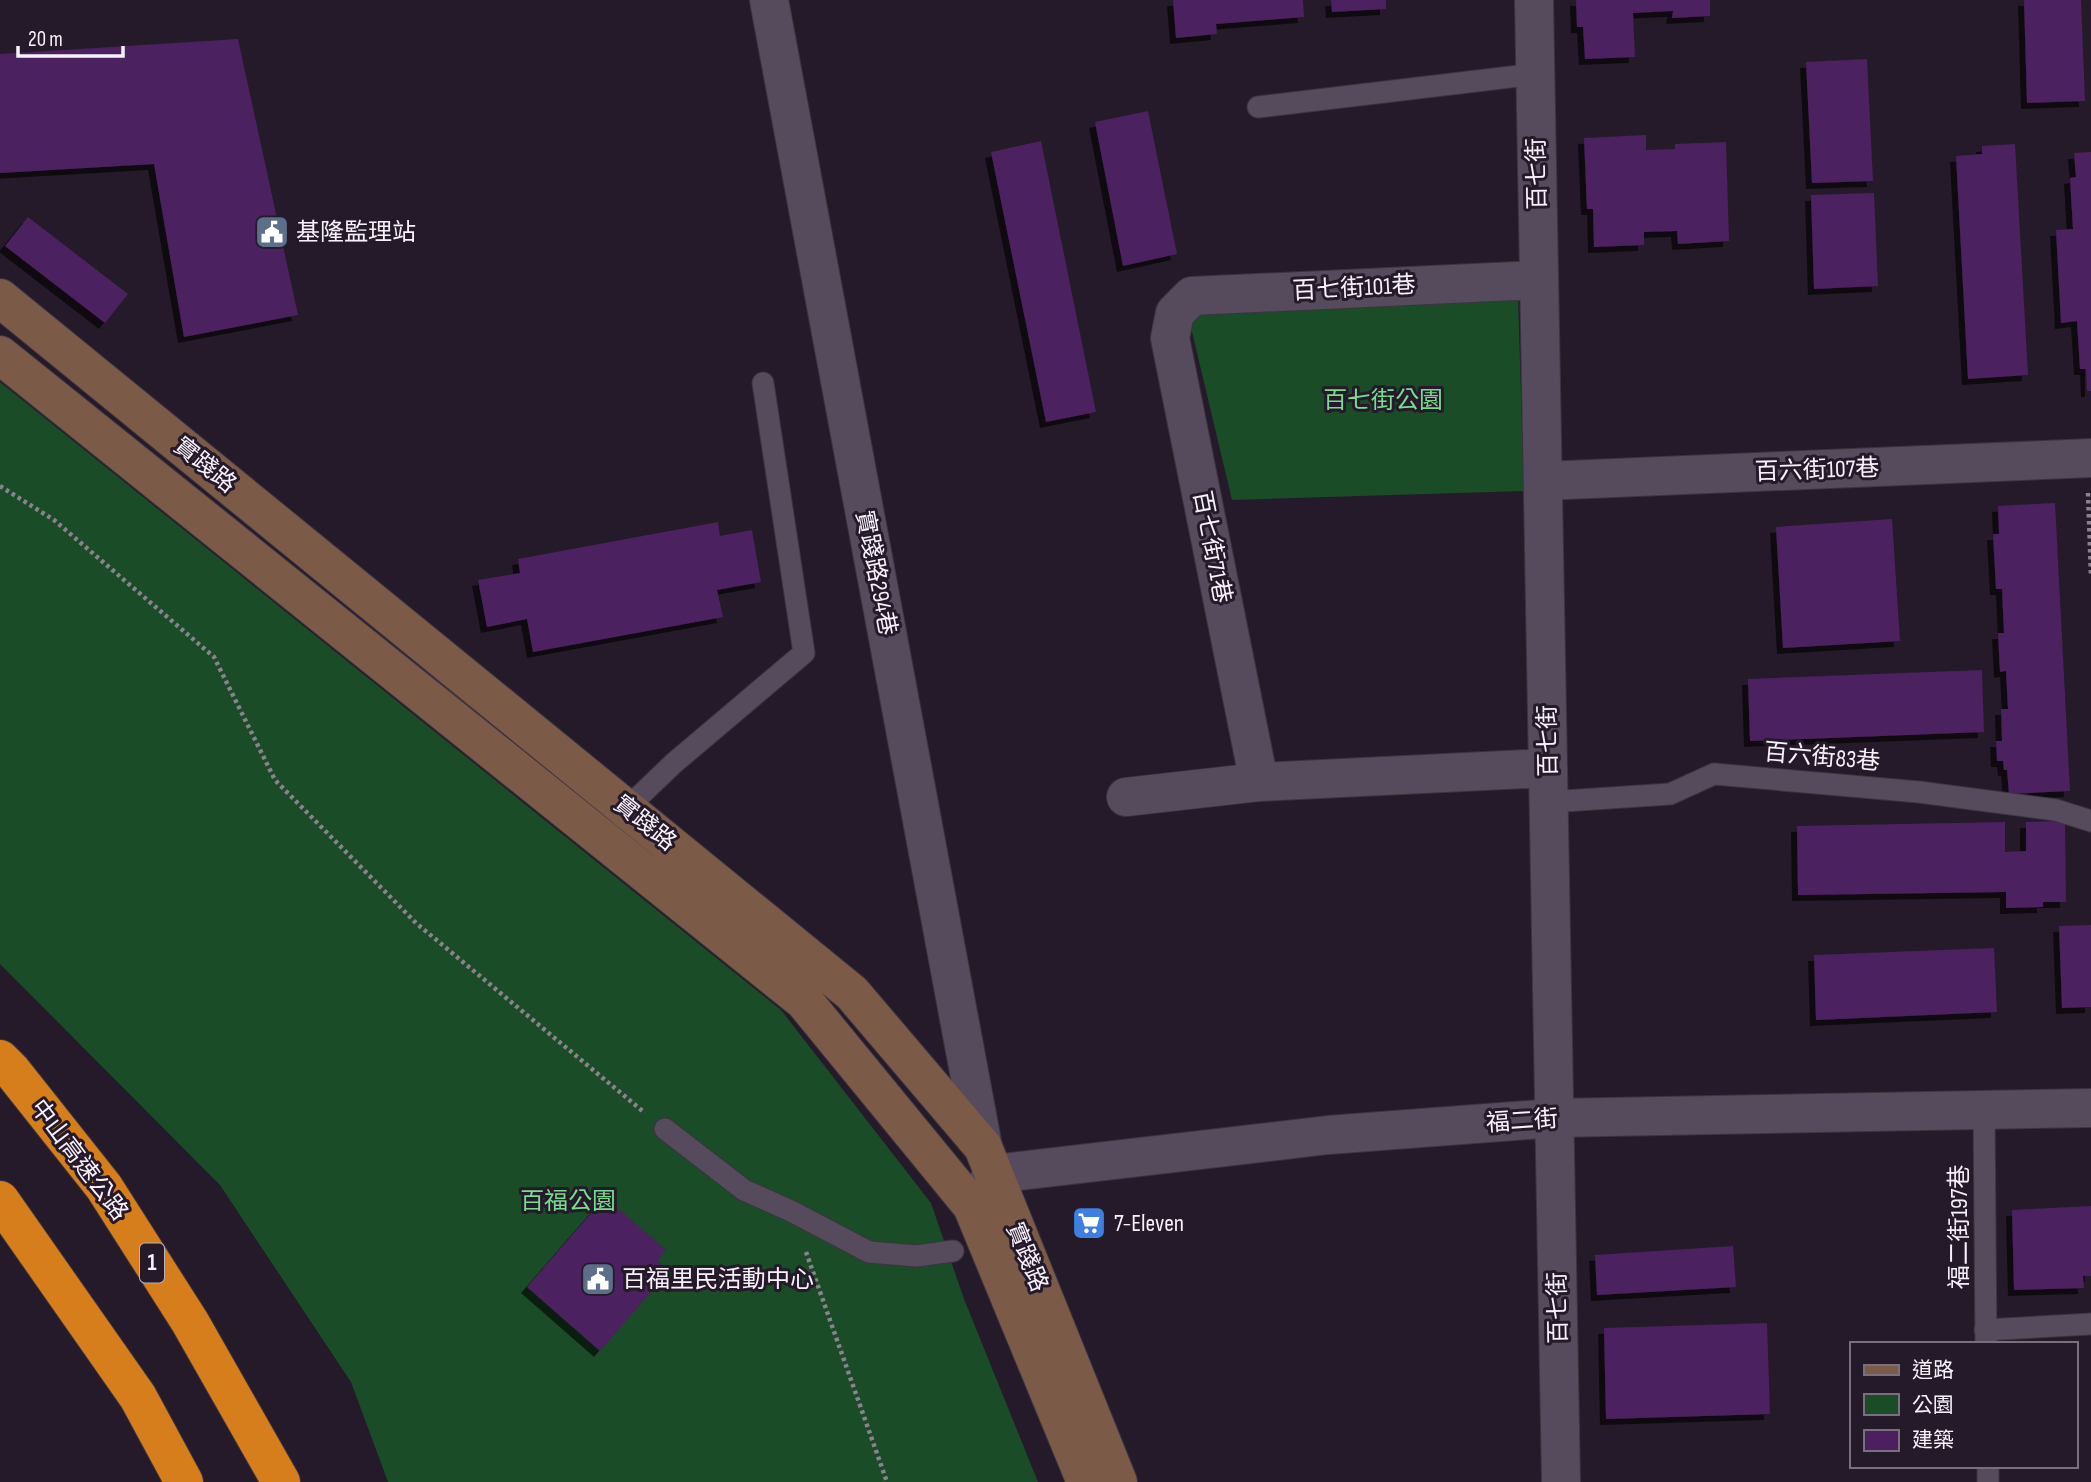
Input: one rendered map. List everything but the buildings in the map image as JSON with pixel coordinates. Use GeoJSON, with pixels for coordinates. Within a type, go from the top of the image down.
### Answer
{"type":"FeatureCollection","features":[{"type":"Feature","properties":{"kind":"highway","name":"中山高速公路"},"geometry":{"type":"LineString","coordinates":[[0,1059],[104,1187],[190,1322],[281,1482]]}},
{"type":"Feature","properties":{"kind":"highway"},"geometry":{"type":"LineString","coordinates":[[0,1200],[138,1397],[184,1482]]}},
{"type":"Feature","properties":{"kind":"street","name":"實踐路294巷"},"geometry":{"type":"LineString","coordinates":[[769,0],[988,1160]]}},
{"type":"Feature","properties":{"kind":"street","name":"百七街"},"geometry":{"type":"LineString","coordinates":[[1534,0],[1561,1482]]}},
{"type":"Feature","properties":{"kind":"street","name":"百七街101巷"},"geometry":{"type":"LineString","coordinates":[[1175,313],[1192,296],[1539,279]]}},
{"type":"Feature","properties":{"kind":"street","name":"實踐路"},"geometry":{"type":"LineString","coordinates":[[0,298],[852,993],[988,1160],[1118,1482]]}},
{"type":"Feature","properties":{"kind":"street","name":"百七街71巷"},"geometry":{"type":"LineString","coordinates":[[1175,313],[1170,338],[1259,782]]}},
{"type":"Feature","properties":{"kind":"street","name":"實踐路"},"geometry":{"type":"LineString","coordinates":[[0,355],[804,1001],[972,1206],[1086,1482]]}},
{"type":"Feature","properties":{"kind":"street","name":"百六街107巷"},"geometry":{"type":"LineString","coordinates":[[1543,481],[2089,459]]}},
{"type":"Feature","properties":{"kind":"street"},"geometry":{"type":"LineString","coordinates":[[1126,797],[1259,782],[1549,785]]}},
{"type":"Feature","properties":{"kind":"street","name":"福二街"},"geometry":{"type":"LineString","coordinates":[[988,1160],[1555,1118],[2091,1108]]}},
{"type":"Feature","properties":{"kind":"street"},"geometry":{"type":"LineString","coordinates":[[972,1206],[988,1160]]}},
{"type":"Feature","properties":{"kind":"lane"},"geometry":{"type":"LineString","coordinates":[[1258,107],[1535,75]]}},
{"type":"Feature","properties":{"kind":"lane"},"geometry":{"type":"LineString","coordinates":[[608,843],[627,808],[674,763],[804,653],[763,383]]}},
{"type":"Feature","properties":{"kind":"lane","name":"百六街83巷"},"geometry":{"type":"LineString","coordinates":[[1549,785],[1670,794],[1714,774],[1919,792],[2056,810],[2091,821]]}},
{"type":"Feature","properties":{"kind":"lane","name":"福二街197巷"},"geometry":{"type":"LineString","coordinates":[[1984,1110],[1985,1337]]}},
{"type":"Feature","properties":{"kind":"lane"},"geometry":{"type":"LineString","coordinates":[[665,1129],[744,1190],[869,1252],[916,1256],[953,1251]]}},
{"type":"Feature","properties":{"kind":"lane"},"geometry":{"type":"LineString","coordinates":[[1985,1337],[2091,1324]]}},
{"type":"Feature","properties":{"kind":"path"},"geometry":{"type":"LineString","coordinates":[[2089,459],[2091,576]]}},
{"type":"Feature","properties":{"kind":"path"},"geometry":{"type":"LineString","coordinates":[[0,486],[54,520],[214,657],[275,780],[416,923],[665,1129]]}},
{"type":"Feature","properties":{"kind":"path"},"geometry":{"type":"LineString","coordinates":[[791,1211],[887,1482]]}},
{"type":"Feature","properties":{"kind":"green space","name":"百七街公園"},"geometry":{"type":"Polygon","coordinates":[[[1518,297],[1524,491],[1232,500],[1188,315],[1518,297]]]}},
{"type":"Feature","properties":{"kind":"green space","name":"百福公園"},"geometry":{"type":"Polygon","coordinates":[[[0,382],[781,1010],[931,1203],[964,1299],[1038,1482],[388,1482],[351,1382],[220,1185],[0,964],[0,382]]]}},
{"type":"Feature","properties":{"kind":"place","name":"基隆監理站"},"geometry":{"type":"Point","coordinates":[272,232]}},
{"type":"Feature","properties":{"kind":"place","name":"7-Eleven"},"geometry":{"type":"Point","coordinates":[1089,1223]}},
{"type":"Feature","properties":{"kind":"place","name":"百福里民活動中心"},"geometry":{"type":"Point","coordinates":[598,1279]}}]}
